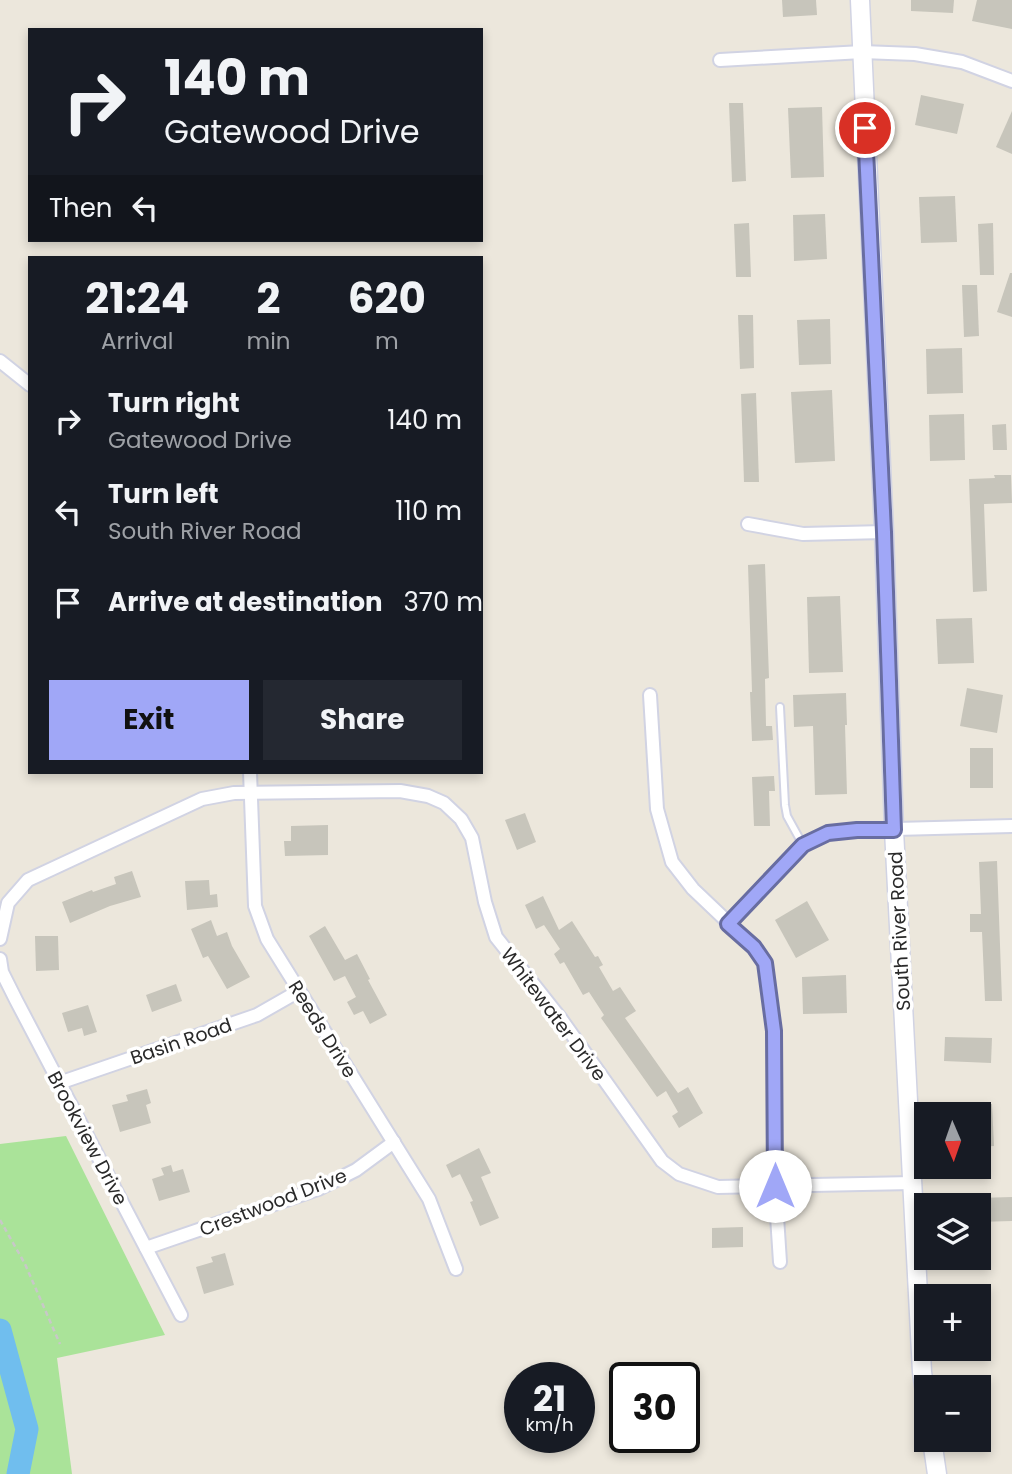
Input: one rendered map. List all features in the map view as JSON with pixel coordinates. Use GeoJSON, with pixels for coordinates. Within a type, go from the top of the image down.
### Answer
{"type":"FeatureCollection","features":[{"type":"Feature","properties":{"kind":"street","name":"South River Road"},"geometry":{"type":"LineString","coordinates":[[860,0],[884,532],[894,830],[922,1375]]}},
{"type":"Feature","properties":{"kind":"street"},"geometry":{"type":"LineString","coordinates":[[720,60],[862,52],[915,54],[962,62],[1012,81]]}},
{"type":"Feature","properties":{"kind":"street"},"geometry":{"type":"LineString","coordinates":[[0,361],[28,384]]}},
{"type":"Feature","properties":{"kind":"street"},"geometry":{"type":"LineString","coordinates":[[748,524],[803,534],[884,532]]}},
{"type":"Feature","properties":{"kind":"street"},"geometry":{"type":"LineString","coordinates":[[650,695],[657,809],[672,862],[693,889],[754,947],[765,963],[774,1031],[775,1186],[780,1262]]}},
{"type":"Feature","properties":{"kind":"street","name":"Reeds Drive"},"geometry":{"type":"LineString","coordinates":[[250,774],[255,906],[267,939],[429,1199],[456,1269]]}},
{"type":"Feature","properties":{"kind":"street","name":"Whitewater Drive"},"geometry":{"type":"LineString","coordinates":[[251,793],[400,791],[429,796],[444,803],[461,819],[472,838],[485,902],[496,937],[561,1019],[662,1161],[680,1174],[718,1188],[913,1183]]}},
{"type":"Feature","properties":{"kind":"street"},"geometry":{"type":"LineString","coordinates":[[0,939],[8,903],[29,880],[202,799],[251,793]]}},
{"type":"Feature","properties":{"kind":"street"},"geometry":{"type":"LineString","coordinates":[[728,924],[803,845],[828,833],[1012,826]]}},
{"type":"Feature","properties":{"kind":"street","name":"Brookview Drive"},"geometry":{"type":"LineString","coordinates":[[0,959],[2,972],[181,1315]]}},
{"type":"Feature","properties":{"kind":"street","name":"Basin Road"},"geometry":{"type":"LineString","coordinates":[[59,1083],[257,1015],[299,991]]}},
{"type":"Feature","properties":{"kind":"street","name":"Crestwood Drive"},"geometry":{"type":"LineString","coordinates":[[146,1248],[318,1189],[356,1170],[394,1142]]}},
{"type":"Feature","properties":{"kind":"street"},"geometry":{"type":"LineString","coordinates":[[934,1452],[937,1474]]}},
{"type":"Feature","properties":{"kind":"lane"},"geometry":{"type":"LineString","coordinates":[[780,708],[785,805],[787,816],[803,845]]}},
{"type":"Feature","properties":{"kind":"path"},"geometry":{"type":"LineString","coordinates":[[0,1220],[25,1264],[60,1344]]}},
{"type":"Feature","properties":{"kind":"green space"},"geometry":{"type":"Polygon","coordinates":[[[66,1136],[165,1335],[57,1358],[72,1474],[0,1474],[0,1144],[66,1136]]]}},
{"type":"Feature","properties":{"kind":"building"},"geometry":{"type":"Polygon","coordinates":[[[782,0],[816,0],[817,15],[783,17],[782,0]]]}},
{"type":"Feature","properties":{"kind":"building"},"geometry":{"type":"Polygon","coordinates":[[[911,0],[954,0],[953,13],[911,11],[911,0]]]}},
{"type":"Feature","properties":{"kind":"building"},"geometry":{"type":"Polygon","coordinates":[[[977,0],[1012,0],[1012,29],[972,21],[977,0]]]}},
{"type":"Feature","properties":{"kind":"building"},"geometry":{"type":"Polygon","coordinates":[[[921,95],[964,104],[957,134],[915,125],[921,95]]]}},
{"type":"Feature","properties":{"kind":"building"},"geometry":{"type":"Polygon","coordinates":[[[729,103],[743,103],[746,181],[732,182],[729,103]]]}},
{"type":"Feature","properties":{"kind":"building"},"geometry":{"type":"Polygon","coordinates":[[[822,107],[824,177],[791,178],[788,108],[822,107]]]}},
{"type":"Feature","properties":{"kind":"building"},"geometry":{"type":"Polygon","coordinates":[[[1012,111],[1012,154],[996,147],[1012,111]]]}},
{"type":"Feature","properties":{"kind":"building"},"geometry":{"type":"Polygon","coordinates":[[[955,196],[957,242],[921,243],[919,197],[955,196]]]}},
{"type":"Feature","properties":{"kind":"building"},"geometry":{"type":"Polygon","coordinates":[[[825,214],[827,259],[794,261],[793,215],[825,214]]]}},
{"type":"Feature","properties":{"kind":"building"},"geometry":{"type":"Polygon","coordinates":[[[749,223],[751,277],[736,277],[734,224],[749,223]]]}},
{"type":"Feature","properties":{"kind":"building"},"geometry":{"type":"Polygon","coordinates":[[[993,223],[994,275],[980,275],[978,224],[993,223]]]}},
{"type":"Feature","properties":{"kind":"building"},"geometry":{"type":"Polygon","coordinates":[[[1012,273],[1012,317],[997,312],[1012,273]]]}},
{"type":"Feature","properties":{"kind":"building"},"geometry":{"type":"Polygon","coordinates":[[[962,285],[977,285],[979,336],[964,337],[962,285]]]}},
{"type":"Feature","properties":{"kind":"building"},"geometry":{"type":"Polygon","coordinates":[[[738,315],[753,315],[754,368],[740,369],[738,315]]]}},
{"type":"Feature","properties":{"kind":"building"},"geometry":{"type":"Polygon","coordinates":[[[830,319],[831,364],[799,365],[797,320],[830,319]]]}},
{"type":"Feature","properties":{"kind":"building"},"geometry":{"type":"Polygon","coordinates":[[[962,348],[963,393],[927,394],[926,349],[962,348]]]}},
{"type":"Feature","properties":{"kind":"building"},"geometry":{"type":"Polygon","coordinates":[[[832,390],[835,461],[795,463],[791,392],[832,390]]]}},
{"type":"Feature","properties":{"kind":"building"},"geometry":{"type":"Polygon","coordinates":[[[756,393],[759,482],[744,482],[741,394],[756,393]]]}},
{"type":"Feature","properties":{"kind":"building"},"geometry":{"type":"Polygon","coordinates":[[[964,414],[965,460],[930,461],[929,415],[964,414]]]}},
{"type":"Feature","properties":{"kind":"building"},"geometry":{"type":"Polygon","coordinates":[[[1006,424],[1007,450],[993,450],[992,425],[1006,424]]]}},
{"type":"Feature","properties":{"kind":"building"},"geometry":{"type":"Polygon","coordinates":[[[994,475],[1011,475],[1012,503],[984,504],[987,591],[973,592],[969,479],[995,478],[994,475]]]}},
{"type":"Feature","properties":{"kind":"building"},"geometry":{"type":"Polygon","coordinates":[[[765,564],[769,678],[765,679],[766,726],[772,726],[773,740],[752,741],[748,565],[765,564]]]}},
{"type":"Feature","properties":{"kind":"building"},"geometry":{"type":"Polygon","coordinates":[[[840,596],[843,672],[809,673],[807,597],[840,596]]]}},
{"type":"Feature","properties":{"kind":"building"},"geometry":{"type":"Polygon","coordinates":[[[972,618],[974,663],[938,664],[936,619],[972,618]]]}},
{"type":"Feature","properties":{"kind":"building"},"geometry":{"type":"Polygon","coordinates":[[[967,688],[1003,695],[997,733],[960,726],[967,688]]]}},
{"type":"Feature","properties":{"kind":"building"},"geometry":{"type":"Polygon","coordinates":[[[846,693],[847,794],[815,795],[813,726],[794,727],[793,695],[846,693]]]}},
{"type":"Feature","properties":{"kind":"building"},"geometry":{"type":"Polygon","coordinates":[[[970,748],[993,748],[993,788],[970,788],[970,748]]]}},
{"type":"Feature","properties":{"kind":"building"},"geometry":{"type":"Polygon","coordinates":[[[774,776],[775,791],[769,791],[770,826],[754,826],[752,777],[774,776]]]}},
{"type":"Feature","properties":{"kind":"building"},"geometry":{"type":"Polygon","coordinates":[[[525,813],[536,842],[517,850],[505,820],[525,813]]]}},
{"type":"Feature","properties":{"kind":"building"},"geometry":{"type":"Polygon","coordinates":[[[328,825],[328,855],[285,856],[284,841],[291,841],[291,826],[328,825]]]}},
{"type":"Feature","properties":{"kind":"building"},"geometry":{"type":"Polygon","coordinates":[[[997,861],[1002,1001],[985,1001],[982,932],[970,932],[970,914],[981,914],[979,862],[997,861]]]}},
{"type":"Feature","properties":{"kind":"building"},"geometry":{"type":"Polygon","coordinates":[[[132,871],[141,897],[110,906],[70,923],[62,902],[116,884],[114,877],[132,871]]]}},
{"type":"Feature","properties":{"kind":"building"},"geometry":{"type":"Polygon","coordinates":[[[209,880],[210,895],[217,894],[218,907],[187,910],[185,881],[209,880]]]}},
{"type":"Feature","properties":{"kind":"building"},"geometry":{"type":"Polygon","coordinates":[[[543,896],[559,930],[572,921],[595,957],[598,956],[603,965],[599,967],[613,991],[620,987],[636,1011],[625,1018],[678,1093],[688,1087],[703,1113],[679,1128],[672,1116],[678,1112],[666,1091],[657,1097],[601,1018],[604,1015],[589,992],[583,995],[564,962],[560,964],[554,954],[560,949],[544,925],[536,929],[525,905],[543,896]]]}},
{"type":"Feature","properties":{"kind":"building"},"geometry":{"type":"Polygon","coordinates":[[[807,901],[829,940],[796,958],[775,920],[807,901]]]}},
{"type":"Feature","properties":{"kind":"building"},"geometry":{"type":"Polygon","coordinates":[[[211,920],[217,936],[227,932],[250,977],[227,989],[208,956],[203,958],[191,929],[211,920]]]}},
{"type":"Feature","properties":{"kind":"building"},"geometry":{"type":"Polygon","coordinates":[[[325,926],[345,960],[357,954],[387,1015],[370,1024],[363,1011],[354,1015],[347,1002],[356,997],[345,976],[334,981],[309,936],[325,926]]]}},
{"type":"Feature","properties":{"kind":"building"},"geometry":{"type":"Polygon","coordinates":[[[35,936],[58,936],[59,970],[36,971],[35,936]]]}},
{"type":"Feature","properties":{"kind":"building"},"geometry":{"type":"Polygon","coordinates":[[[846,975],[847,1013],[803,1014],[802,977],[846,975]]]}},
{"type":"Feature","properties":{"kind":"building"},"geometry":{"type":"Polygon","coordinates":[[[176,984],[182,1001],[152,1012],[146,995],[176,984]]]}},
{"type":"Feature","properties":{"kind":"building"},"geometry":{"type":"Polygon","coordinates":[[[88,1005],[97,1032],[84,1036],[82,1028],[68,1032],[62,1013],[88,1005]]]}},
{"type":"Feature","properties":{"kind":"building"},"geometry":{"type":"Polygon","coordinates":[[[945,1037],[992,1038],[991,1063],[944,1061],[945,1037]]]}},
{"type":"Feature","properties":{"kind":"building"},"geometry":{"type":"Polygon","coordinates":[[[147,1089],[151,1103],[146,1105],[151,1123],[120,1132],[112,1105],[128,1101],[126,1095],[147,1089]]]}},
{"type":"Feature","properties":{"kind":"building"},"geometry":{"type":"Polygon","coordinates":[[[991,1104],[994,1146],[991,1146],[991,1104]]]}},
{"type":"Feature","properties":{"kind":"building"},"geometry":{"type":"Polygon","coordinates":[[[479,1148],[491,1173],[481,1177],[499,1218],[480,1226],[470,1202],[473,1201],[460,1174],[452,1178],[446,1165],[479,1148]]]}},
{"type":"Feature","properties":{"kind":"building"},"geometry":{"type":"Polygon","coordinates":[[[171,1165],[173,1172],[183,1169],[190,1192],[159,1201],[152,1179],[164,1175],[161,1168],[171,1165]]]}},
{"type":"Feature","properties":{"kind":"building"},"geometry":{"type":"Polygon","coordinates":[[[1012,1197],[1012,1221],[991,1222],[991,1198],[1012,1197]]]}},
{"type":"Feature","properties":{"kind":"building"},"geometry":{"type":"Polygon","coordinates":[[[743,1227],[743,1247],[712,1248],[712,1228],[743,1227]]]}},
{"type":"Feature","properties":{"kind":"building"},"geometry":{"type":"Polygon","coordinates":[[[225,1253],[234,1285],[204,1294],[196,1267],[213,1262],[211,1257],[225,1253]]]}},
{"type":"Feature","properties":{"kind":"waterway"},"geometry":{"type":"LineString","coordinates":[[0,1330],[27,1429],[18,1474]]}},
{"type":"Feature","properties":{"kind":"route"},"geometry":{"type":"LineString","coordinates":[[775,1186],[774,1031],[765,963],[754,947],[728,924],[803,845],[828,833],[894,830],[884,532],[865,128]]}}]}
